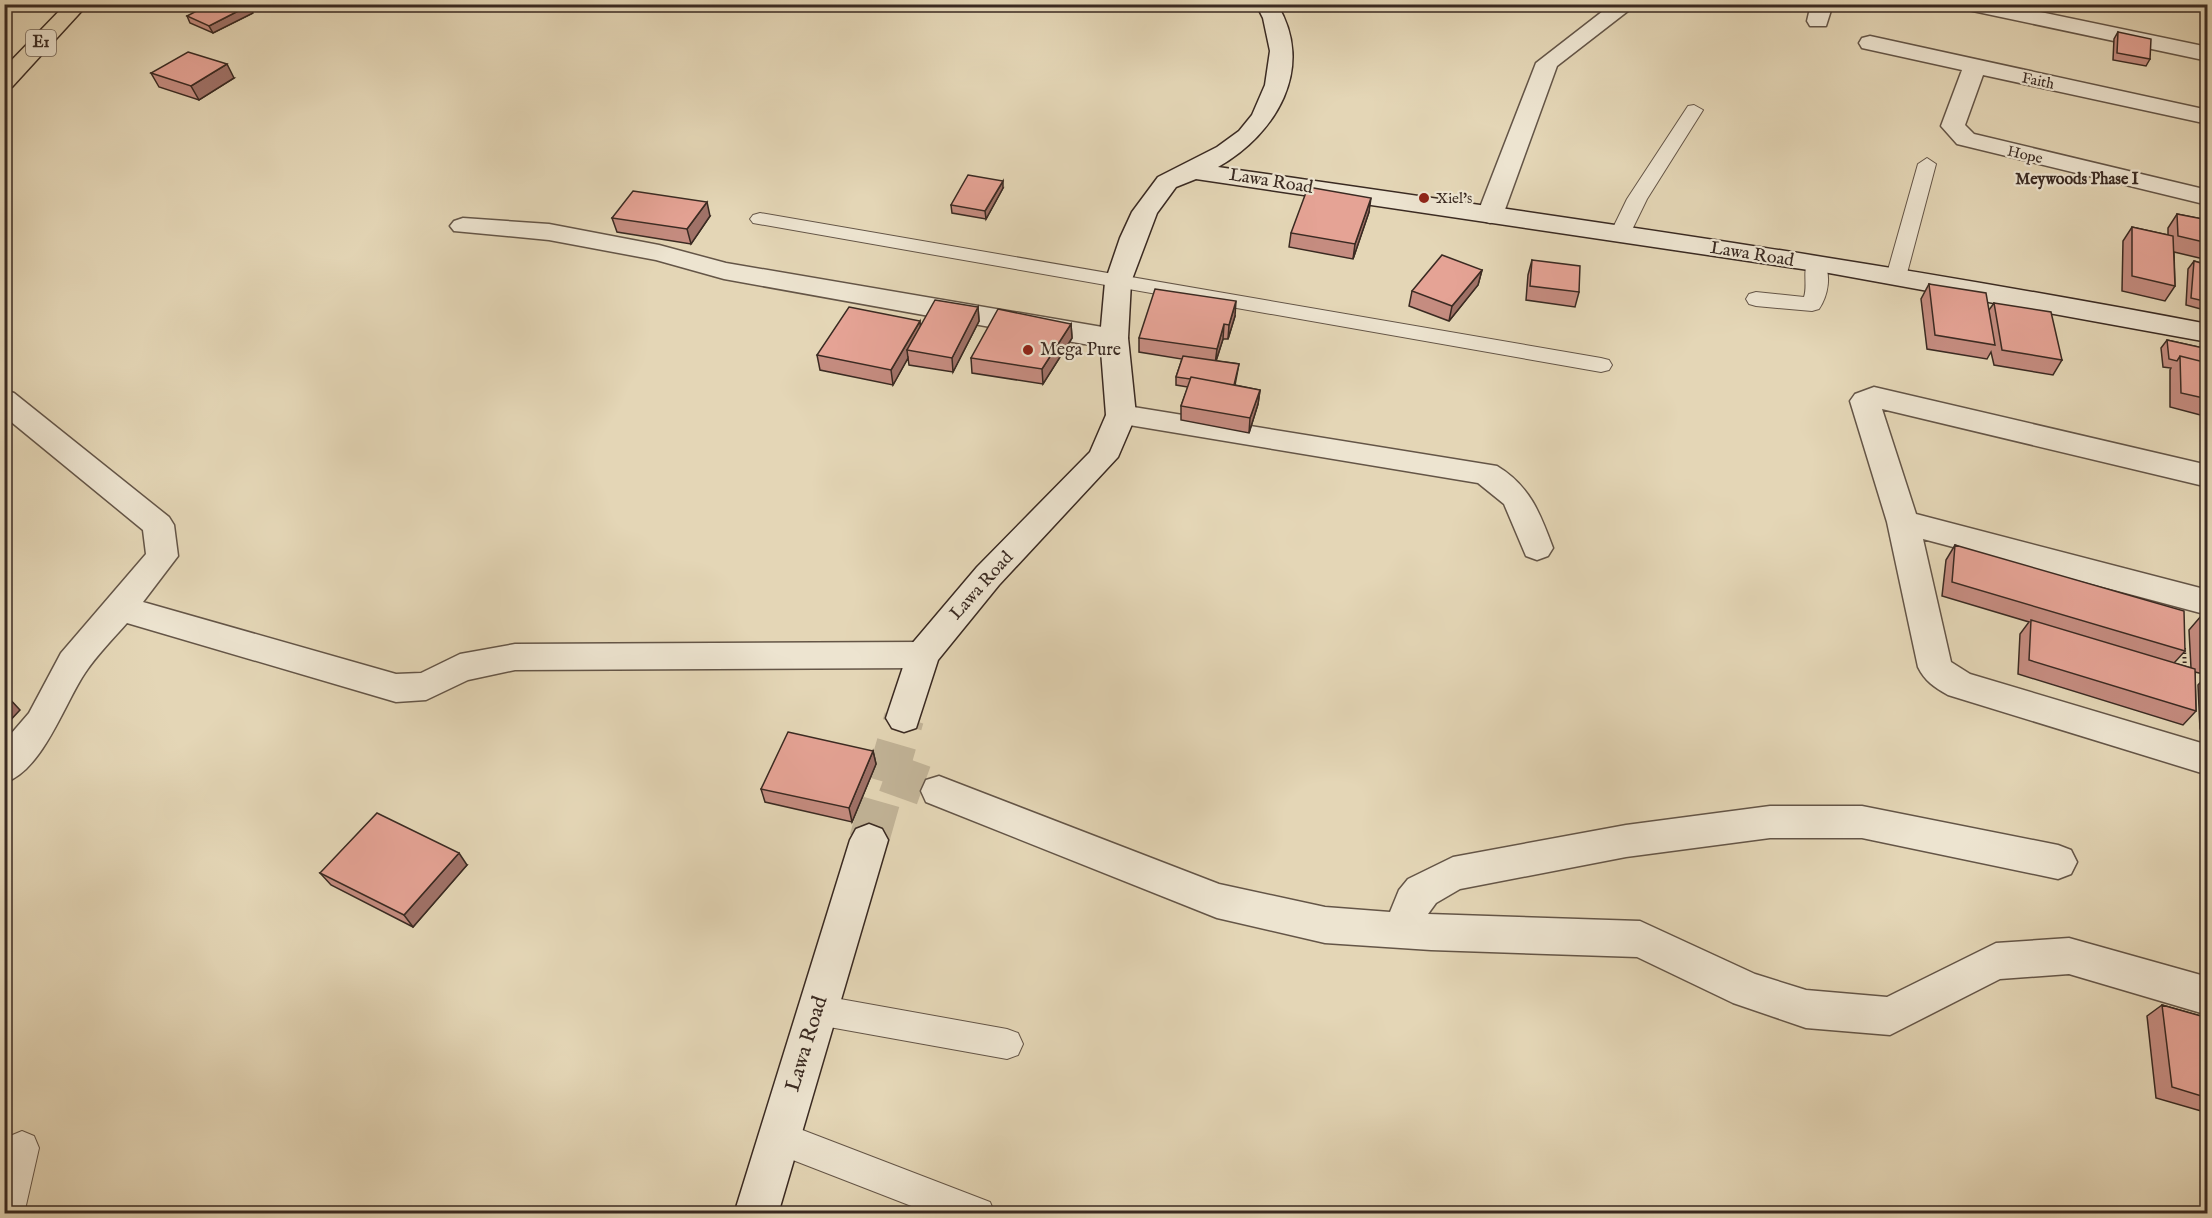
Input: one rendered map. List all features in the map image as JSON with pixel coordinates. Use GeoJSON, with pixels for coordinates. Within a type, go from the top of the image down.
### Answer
{"type":"FeatureCollection","features":[{"type":"Feature","properties":{"kind":"highway","name":"E1"},"geometry":{"type":"LineString","coordinates":[[4,82],[78,4]]}},
{"type":"Feature","properties":{"kind":"street"},"geometry":{"type":"LineString","coordinates":[[1193,171],[1229,152],[1255,128],[1265,111],[1279,72],[1281,48],[1277,28],[1266,4]]}},
{"type":"Feature","properties":{"kind":"street"},"geometry":{"type":"LineString","coordinates":[[1490,215],[1547,63],[1627,4]]}},
{"type":"Feature","properties":{"kind":"street"},"geometry":{"type":"LineString","coordinates":[[1968,4],[2208,54]]}},
{"type":"Feature","properties":{"kind":"street","name":"Faith"},"geometry":{"type":"LineString","coordinates":[[1870,43],[2208,117]]}},
{"type":"Feature","properties":{"kind":"street","name":"Hope"},"geometry":{"type":"LineString","coordinates":[[1974,67],[1953,126],[1966,139],[2208,198]]}},
{"type":"Feature","properties":{"kind":"street","name":"Lawa Road"},"geometry":{"type":"LineString","coordinates":[[904,718],[922,655],[988,576],[1103,457],[1121,415],[1118,362],[1114,338],[1118,282],[1132,238],[1145,212],[1167,182],[1193,171],[1896,277],[2066,305],[2208,333]]}},
{"type":"Feature","properties":{"kind":"street"},"geometry":{"type":"LineString","coordinates":[[463,226],[549,232],[659,254],[724,271],[1084,335],[1114,338]]}},
{"type":"Feature","properties":{"kind":"street"},"geometry":{"type":"LineString","coordinates":[[2208,476],[1869,398],[1864,404],[1903,522],[1935,667],[1942,676],[1960,685],[2208,760]]}},
{"type":"Feature","properties":{"kind":"street"},"geometry":{"type":"LineString","coordinates":[[4,400],[158,525],[162,556],[73,663],[41,723],[4,768]]}},
{"type":"Feature","properties":{"kind":"street"},"geometry":{"type":"LineString","coordinates":[[1121,415],[1486,474],[1506,485],[1519,500],[1537,548]]}},
{"type":"Feature","properties":{"kind":"street"},"geometry":{"type":"LineString","coordinates":[[1903,522],[2194,600]]}},
{"type":"Feature","properties":{"kind":"street"},"geometry":{"type":"LineString","coordinates":[[120,608],[396,688],[426,686],[460,668],[515,657],[922,655]]}},
{"type":"Feature","properties":{"kind":"street"},"geometry":{"type":"LineString","coordinates":[[939,791],[1217,901],[1324,925],[1640,939],[1748,990],[1806,1009],[1890,1016],[1996,961],[2068,956],[2208,996]]}},
{"type":"Feature","properties":{"kind":"street"},"geometry":{"type":"LineString","coordinates":[[1403,930],[1413,902],[1422,891],[1453,874],[1626,841],[1770,822],[1862,822],[2058,862]]}},
{"type":"Feature","properties":{"kind":"street","name":"Lawa Road"},"geometry":{"type":"LineString","coordinates":[[756,1214],[869,840]]}},
{"type":"Feature","properties":{"kind":"lane"},"geometry":{"type":"LineString","coordinates":[[1620,234],[1637,199],[1695,111]]}},
{"type":"Feature","properties":{"kind":"lane"},"geometry":{"type":"LineString","coordinates":[[1896,277],[1927,164]]}},
{"type":"Feature","properties":{"kind":"lane"},"geometry":{"type":"LineString","coordinates":[[760,219],[1601,365]]}},
{"type":"Feature","properties":{"kind":"lane"},"geometry":{"type":"LineString","coordinates":[[1756,299],[1812,304],[1818,287],[1816,265]]}},
{"type":"Feature","properties":{"kind":"lane"},"geometry":{"type":"LineString","coordinates":[[818,1010],[1007,1044]]}},
{"type":"Feature","properties":{"kind":"lane"},"geometry":{"type":"LineString","coordinates":[[778,1138],[978,1214]]}},
{"type":"Feature","properties":{"kind":"lane"},"geometry":{"type":"LineString","coordinates":[[7,1214],[22,1148]]}},
{"type":"Feature","properties":{"kind":"path"},"geometry":{"type":"LineString","coordinates":[[2186,675],[2194,600]]}},
{"type":"Feature","properties":{"kind":"building"},"geometry":{"type":"Polygon","coordinates":[[[210,4],[250,5],[209,26],[187,16],[210,4]]]}},
{"type":"Feature","properties":{"kind":"building"},"geometry":{"type":"Polygon","coordinates":[[[2118,32],[2151,39],[2150,59],[2117,53],[2118,32]]]}},
{"type":"Feature","properties":{"kind":"building"},"geometry":{"type":"Polygon","coordinates":[[[188,52],[227,64],[191,86],[151,73],[188,52]]]}},
{"type":"Feature","properties":{"kind":"building"},"geometry":{"type":"Polygon","coordinates":[[[968,175],[1003,181],[985,211],[951,205],[968,175]]]}},
{"type":"Feature","properties":{"kind":"building"},"geometry":{"type":"Polygon","coordinates":[[[1308,187],[1371,198],[1355,244],[1291,233],[1308,187]]]}},
{"type":"Feature","properties":{"kind":"building"},"geometry":{"type":"Polygon","coordinates":[[[633,191],[707,202],[687,229],[612,218],[633,191]]]}},
{"type":"Feature","properties":{"kind":"building"},"geometry":{"type":"Polygon","coordinates":[[[2177,214],[2208,220],[2208,243],[2178,236],[2177,214]]]}},
{"type":"Feature","properties":{"kind":"building"},"geometry":{"type":"Polygon","coordinates":[[[2132,227],[2173,236],[2175,286],[2132,276],[2132,227]]]}},
{"type":"Feature","properties":{"kind":"building"},"geometry":{"type":"Polygon","coordinates":[[[1442,255],[1482,270],[1452,306],[1412,291],[1442,255]]]}},
{"type":"Feature","properties":{"kind":"building"},"geometry":{"type":"Polygon","coordinates":[[[1532,260],[1580,266],[1579,292],[1530,286],[1532,260]]]}},
{"type":"Feature","properties":{"kind":"building"},"geometry":{"type":"Polygon","coordinates":[[[2194,261],[2208,265],[2208,302],[2191,298],[2194,261]]]}},
{"type":"Feature","properties":{"kind":"building"},"geometry":{"type":"Polygon","coordinates":[[[1929,284],[1986,293],[1995,345],[1935,335],[1929,284]]]}},
{"type":"Feature","properties":{"kind":"building"},"geometry":{"type":"Polygon","coordinates":[[[1155,289],[1236,301],[1229,325],[1224,324],[1217,349],[1139,338],[1155,289]]]}},
{"type":"Feature","properties":{"kind":"building"},"geometry":{"type":"Polygon","coordinates":[[[935,300],[978,307],[952,358],[907,350],[935,300]]]}},
{"type":"Feature","properties":{"kind":"building"},"geometry":{"type":"Polygon","coordinates":[[[1994,303],[2051,312],[2062,360],[2002,350],[1994,303]]]}},
{"type":"Feature","properties":{"kind":"building"},"geometry":{"type":"Polygon","coordinates":[[[849,307],[920,321],[891,370],[817,355],[849,307]]]}},
{"type":"Feature","properties":{"kind":"building"},"geometry":{"type":"Polygon","coordinates":[[[998,309],[1071,324],[1042,369],[971,358],[998,309]]]}},
{"type":"Feature","properties":{"kind":"building"},"geometry":{"type":"Polygon","coordinates":[[[2167,340],[2208,349],[2208,363],[2180,356],[2177,361],[2169,359],[2167,340]]]}},
{"type":"Feature","properties":{"kind":"building"},"geometry":{"type":"Polygon","coordinates":[[[1183,356],[1239,364],[1234,385],[1191,377],[1190,379],[1176,377],[1183,356]]]}},
{"type":"Feature","properties":{"kind":"building"},"geometry":{"type":"Polygon","coordinates":[[[2180,356],[2208,363],[2208,399],[2181,393],[2180,356]]]}},
{"type":"Feature","properties":{"kind":"building"},"geometry":{"type":"Polygon","coordinates":[[[1191,377],[1260,390],[1250,418],[1181,406],[1191,377]]]}},
{"type":"Feature","properties":{"kind":"building"},"geometry":{"type":"Polygon","coordinates":[[[1955,545],[2184,611],[2185,651],[1952,582],[1955,545]]]}},
{"type":"Feature","properties":{"kind":"building"},"geometry":{"type":"Polygon","coordinates":[[[2201,616],[2208,618],[2208,658],[2204,657],[2201,616]]]}},
{"type":"Feature","properties":{"kind":"building"},"geometry":{"type":"Polygon","coordinates":[[[2031,620],[2195,669],[2196,711],[2029,660],[2031,620]]]}},
{"type":"Feature","properties":{"kind":"building"},"geometry":{"type":"Polygon","coordinates":[[[788,732],[873,751],[849,808],[761,789],[788,732]]]}},
{"type":"Feature","properties":{"kind":"building"},"geometry":{"type":"Polygon","coordinates":[[[377,813],[459,853],[404,915],[320,873],[377,813]]]}},
{"type":"Feature","properties":{"kind":"building"},"geometry":{"type":"Polygon","coordinates":[[[2162,1005],[2208,1018],[2208,1098],[2172,1087],[2162,1005]]]}},
{"type":"Feature","properties":{"kind":"tunnel"},"geometry":{"type":"LineString","coordinates":[[869,840],[904,718]]}},
{"type":"Feature","properties":{"kind":"tunnel"},"geometry":{"type":"LineString","coordinates":[[886,772],[939,791]]}},
{"type":"Feature","properties":{"kind":"place","name":"Xiel's"},"geometry":{"type":"Point","coordinates":[1424,198]}},
{"type":"Feature","properties":{"kind":"place","name":"Mega Pure"},"geometry":{"type":"Point","coordinates":[1028,350]}},
{"type":"Feature","properties":{"kind":"district","name":"Meywoods Phase I"},"geometry":{"type":"Point","coordinates":[2077,180]}}]}
